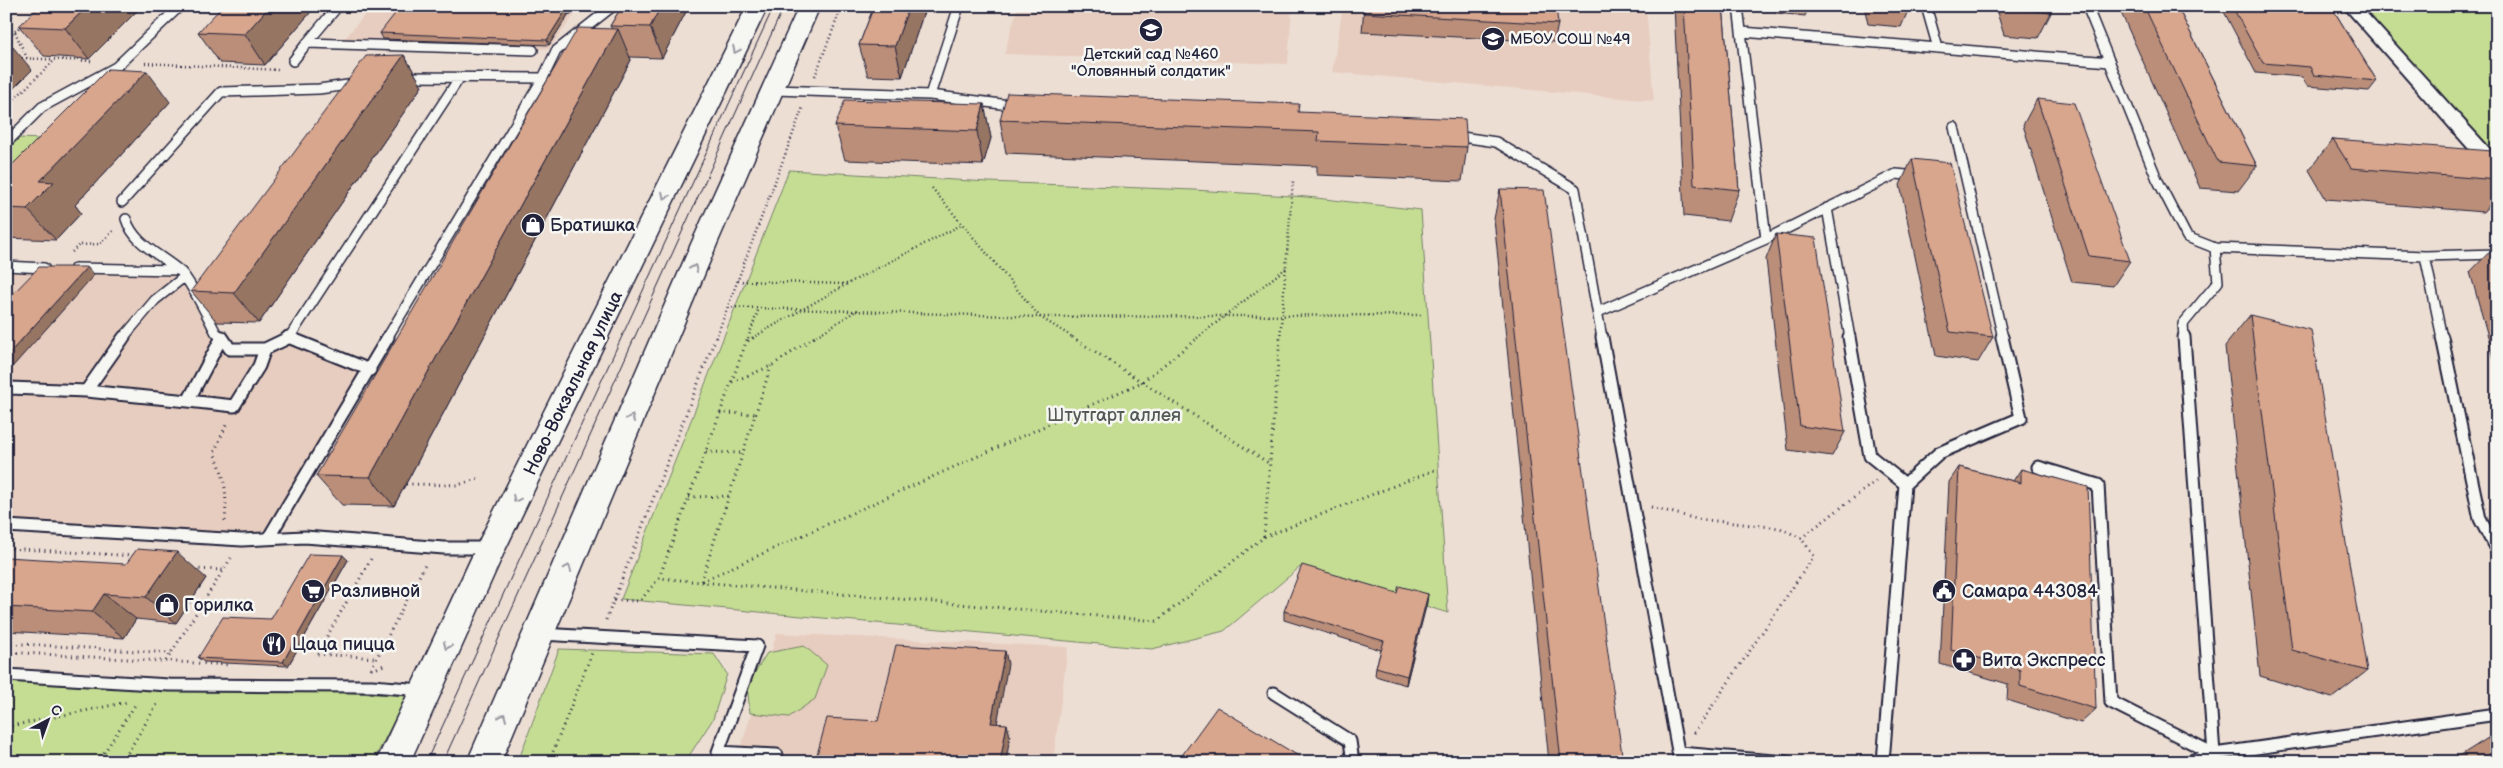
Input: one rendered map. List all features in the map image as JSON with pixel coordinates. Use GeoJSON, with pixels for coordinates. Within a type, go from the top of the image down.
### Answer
{"type":"FeatureCollection","features":[{"type":"Feature","properties":{"kind":"main road","name":"Ново-Вокзальная улица"},"geometry":{"type":"LineString","coordinates":[[393,762],[491,548],[758,6]]}},
{"type":"Feature","properties":{"kind":"main road"},"geometry":{"type":"LineString","coordinates":[[484,762],[540,634],[700,253],[810,6]]}},
{"type":"Feature","properties":{"kind":"street"},"geometry":{"type":"LineString","coordinates":[[2351,6],[2497,169]]}},
{"type":"Feature","properties":{"kind":"lane"},"geometry":{"type":"LineString","coordinates":[[6,143],[42,107],[122,62],[180,6]]}},
{"type":"Feature","properties":{"kind":"lane"},"geometry":{"type":"LineString","coordinates":[[293,61],[338,6]]}},
{"type":"Feature","properties":{"kind":"lane"},"geometry":{"type":"LineString","coordinates":[[476,6],[568,9]]}},
{"type":"Feature","properties":{"kind":"lane"},"geometry":{"type":"LineString","coordinates":[[269,537],[543,78],[556,51],[613,6]]}},
{"type":"Feature","properties":{"kind":"lane"},"geometry":{"type":"LineString","coordinates":[[930,95],[959,6]]}},
{"type":"Feature","properties":{"kind":"lane"},"geometry":{"type":"LineString","coordinates":[[1738,6],[1766,239]]}},
{"type":"Feature","properties":{"kind":"lane"},"geometry":{"type":"LineString","coordinates":[[1926,6],[1938,48]]}},
{"type":"Feature","properties":{"kind":"lane"},"geometry":{"type":"LineString","coordinates":[[2087,6],[2157,179],[2187,237],[2215,248],[2425,256],[2497,254]]}},
{"type":"Feature","properties":{"kind":"lane"},"geometry":{"type":"LineString","coordinates":[[1742,32],[2110,62]]}},
{"type":"Feature","properties":{"kind":"lane"},"geometry":{"type":"LineString","coordinates":[[307,43],[533,50]]}},
{"type":"Feature","properties":{"kind":"lane"},"geometry":{"type":"LineString","coordinates":[[126,219],[129,229],[152,252],[181,274],[216,333],[222,337],[230,349],[265,349],[288,338],[460,77]]}},
{"type":"Feature","properties":{"kind":"lane"},"geometry":{"type":"LineString","coordinates":[[397,78],[543,78]]}},
{"type":"Feature","properties":{"kind":"lane"},"geometry":{"type":"LineString","coordinates":[[122,202],[221,92],[319,89],[368,82]]}},
{"type":"Feature","properties":{"kind":"lane"},"geometry":{"type":"LineString","coordinates":[[774,90],[930,95],[1025,107]]}},
{"type":"Feature","properties":{"kind":"lane"},"geometry":{"type":"LineString","coordinates":[[1883,762],[1905,484],[1939,453],[2021,418],[1960,180],[1954,127]]}},
{"type":"Feature","properties":{"kind":"lane"},"geometry":{"type":"LineString","coordinates":[[1441,134],[1496,142],[1575,189],[1680,757],[1786,762]]}},
{"type":"Feature","properties":{"kind":"lane"},"geometry":{"type":"LineString","coordinates":[[1598,312],[1766,239],[1896,174],[1926,177]]}},
{"type":"Feature","properties":{"kind":"lane"},"geometry":{"type":"LineString","coordinates":[[1827,208],[1870,456],[1905,484]]}},
{"type":"Feature","properties":{"kind":"lane"},"geometry":{"type":"LineString","coordinates":[[2214,754],[2182,324],[2218,282],[2215,248]]}},
{"type":"Feature","properties":{"kind":"lane"},"geometry":{"type":"LineString","coordinates":[[2425,256],[2480,518],[2497,551]]}},
{"type":"Feature","properties":{"kind":"lane"},"geometry":{"type":"LineString","coordinates":[[6,266],[181,274]]}},
{"type":"Feature","properties":{"kind":"lane"},"geometry":{"type":"LineString","coordinates":[[31,281],[53,268]]}},
{"type":"Feature","properties":{"kind":"lane"},"geometry":{"type":"LineString","coordinates":[[86,391],[130,328],[181,274]]}},
{"type":"Feature","properties":{"kind":"lane"},"geometry":{"type":"LineString","coordinates":[[188,401],[222,337]]}},
{"type":"Feature","properties":{"kind":"lane"},"geometry":{"type":"LineString","coordinates":[[288,338],[370,370]]}},
{"type":"Feature","properties":{"kind":"lane"},"geometry":{"type":"LineString","coordinates":[[6,391],[10,388],[86,391],[234,406],[259,366],[265,349]]}},
{"type":"Feature","properties":{"kind":"lane"},"geometry":{"type":"LineString","coordinates":[[2038,467],[2098,485],[2111,702],[2214,754]]}},
{"type":"Feature","properties":{"kind":"lane"},"geometry":{"type":"LineString","coordinates":[[6,526],[242,540],[269,537],[305,537],[434,547],[491,548]]}},
{"type":"Feature","properties":{"kind":"lane"},"geometry":{"type":"LineString","coordinates":[[540,634],[757,646],[718,752],[778,754]]}},
{"type":"Feature","properties":{"kind":"lane"},"geometry":{"type":"LineString","coordinates":[[6,675],[169,685],[372,686],[427,690]]}},
{"type":"Feature","properties":{"kind":"lane"},"geometry":{"type":"LineString","coordinates":[[1274,693],[1350,741],[1352,762]]}},
{"type":"Feature","properties":{"kind":"lane"},"geometry":{"type":"LineString","coordinates":[[2187,762],[2214,754],[2497,714]]}},
{"type":"Feature","properties":{"kind":"path"},"geometry":{"type":"LineString","coordinates":[[549,762],[738,281],[842,6]]}},
{"type":"Feature","properties":{"kind":"path"},"geometry":{"type":"LineString","coordinates":[[6,39],[29,19]]}},
{"type":"Feature","properties":{"kind":"path"},"geometry":{"type":"LineString","coordinates":[[15,32],[27,58]]}},
{"type":"Feature","properties":{"kind":"path"},"geometry":{"type":"LineString","coordinates":[[13,58],[282,70]]}},
{"type":"Feature","properties":{"kind":"path"},"geometry":{"type":"LineString","coordinates":[[6,107],[56,59]]}},
{"type":"Feature","properties":{"kind":"path"},"geometry":{"type":"LineString","coordinates":[[1264,537],[1293,181]]}},
{"type":"Feature","properties":{"kind":"path"},"geometry":{"type":"LineString","coordinates":[[932,188],[1040,317],[1270,464]]}},
{"type":"Feature","properties":{"kind":"path"},"geometry":{"type":"LineString","coordinates":[[53,268],[80,244],[100,244],[126,219]]}},
{"type":"Feature","properties":{"kind":"path"},"geometry":{"type":"LineString","coordinates":[[747,341],[847,284],[963,224]]}},
{"type":"Feature","properties":{"kind":"path"},"geometry":{"type":"LineString","coordinates":[[701,582],[1142,382],[1286,268]]}},
{"type":"Feature","properties":{"kind":"path"},"geometry":{"type":"LineString","coordinates":[[738,281],[847,284]]}},
{"type":"Feature","properties":{"kind":"path"},"geometry":{"type":"LineString","coordinates":[[728,306],[859,309],[1040,317],[1422,315]]}},
{"type":"Feature","properties":{"kind":"path"},"geometry":{"type":"LineString","coordinates":[[614,600],[640,602],[659,578],[759,308]]}},
{"type":"Feature","properties":{"kind":"path"},"geometry":{"type":"LineString","coordinates":[[732,382],[771,366],[859,309]]}},
{"type":"Feature","properties":{"kind":"path"},"geometry":{"type":"LineString","coordinates":[[701,582],[771,366]]}},
{"type":"Feature","properties":{"kind":"path"},"geometry":{"type":"LineString","coordinates":[[221,538],[225,525],[228,493],[226,474],[214,453],[234,406]]}},
{"type":"Feature","properties":{"kind":"path"},"geometry":{"type":"LineString","coordinates":[[720,413],[755,414]]}},
{"type":"Feature","properties":{"kind":"path"},"geometry":{"type":"LineString","coordinates":[[706,452],[742,453]]}},
{"type":"Feature","properties":{"kind":"path"},"geometry":{"type":"LineString","coordinates":[[659,578],[1158,621],[1264,537],[1437,469]]}},
{"type":"Feature","properties":{"kind":"path"},"geometry":{"type":"LineString","coordinates":[[1801,538],[1889,471]]}},
{"type":"Feature","properties":{"kind":"path"},"geometry":{"type":"LineString","coordinates":[[406,484],[458,485],[480,478]]}},
{"type":"Feature","properties":{"kind":"path"},"geometry":{"type":"LineString","coordinates":[[689,497],[729,496]]}},
{"type":"Feature","properties":{"kind":"path"},"geometry":{"type":"LineString","coordinates":[[1633,501],[1697,520],[1780,528],[1801,538],[1814,556],[1680,757]]}},
{"type":"Feature","properties":{"kind":"path"},"geometry":{"type":"LineString","coordinates":[[6,652],[166,661],[242,540]]}},
{"type":"Feature","properties":{"kind":"path"},"geometry":{"type":"LineString","coordinates":[[377,658],[317,654],[380,543]]}},
{"type":"Feature","properties":{"kind":"path"},"geometry":{"type":"LineString","coordinates":[[368,674],[434,547]]}},
{"type":"Feature","properties":{"kind":"path"},"geometry":{"type":"LineString","coordinates":[[6,548],[138,557]]}},
{"type":"Feature","properties":{"kind":"path"},"geometry":{"type":"LineString","coordinates":[[186,569],[223,570]]}},
{"type":"Feature","properties":{"kind":"path"},"geometry":{"type":"LineString","coordinates":[[6,643],[171,653]]}},
{"type":"Feature","properties":{"kind":"path"},"geometry":{"type":"LineString","coordinates":[[122,762],[169,685]]}},
{"type":"Feature","properties":{"kind":"path"},"geometry":{"type":"LineString","coordinates":[[6,726],[139,700],[98,762]]}},
{"type":"Feature","properties":{"kind":"shaded area"},"geometry":{"type":"Polygon","coordinates":[[[372,6],[576,13],[549,49],[342,42],[372,6]]]}},
{"type":"Feature","properties":{"kind":"shaded area","name":"Детский сад №460 \"Оловянный солдатик\""},"geometry":{"type":"Polygon","coordinates":[[[1018,6],[1292,6],[1288,64],[1004,54],[1018,6]]]}},
{"type":"Feature","properties":{"kind":"shaded area","name":"МБОУ СОШ №49"},"geometry":{"type":"Polygon","coordinates":[[[1343,6],[1646,6],[1654,101],[1332,72],[1343,6]]]}},
{"type":"Feature","properties":{"kind":"shaded area"},"geometry":{"type":"Polygon","coordinates":[[[6,266],[179,270],[230,349],[265,349],[288,338],[370,370],[269,537],[6,526],[6,266]]]}},
{"type":"Feature","properties":{"kind":"shaded area"},"geometry":{"type":"Polygon","coordinates":[[[777,633],[1068,647],[1053,762],[736,762],[777,633]]]}},
{"type":"Feature","properties":{"kind":"green space"},"geometry":{"type":"Polygon","coordinates":[[[2362,6],[2497,6],[2497,154],[2373,21],[2362,6]]]}},
{"type":"Feature","properties":{"kind":"green space"},"geometry":{"type":"Polygon","coordinates":[[[20,138],[83,141],[6,201],[6,151],[20,138]]]}},
{"type":"Feature","properties":{"kind":"green space","name":"Штутгарт аллея"},"geometry":{"type":"Polygon","coordinates":[[[789,170],[988,182],[1194,190],[1307,197],[1421,210],[1448,613],[1300,567],[1224,631],[1152,649],[621,599],[789,170]]]}},
{"type":"Feature","properties":{"kind":"green space"},"geometry":{"type":"Polygon","coordinates":[[[804,646],[827,665],[815,699],[789,717],[750,713],[747,685],[767,653],[804,646]]]}},
{"type":"Feature","properties":{"kind":"green space"},"geometry":{"type":"Polygon","coordinates":[[[559,649],[714,654],[727,674],[713,719],[685,762],[518,762],[559,649]]]}},
{"type":"Feature","properties":{"kind":"green space"},"geometry":{"type":"Polygon","coordinates":[[[6,672],[407,696],[373,762],[6,762],[6,672]]]}},
{"type":"Feature","properties":{"kind":"building"},"geometry":{"type":"Polygon","coordinates":[[[40,6],[88,6],[65,28],[19,26],[40,6]]]}},
{"type":"Feature","properties":{"kind":"building"},"geometry":{"type":"Polygon","coordinates":[[[223,6],[270,6],[245,34],[198,32],[223,6]]]}},
{"type":"Feature","properties":{"kind":"building"},"geometry":{"type":"Polygon","coordinates":[[[401,6],[466,6],[566,10],[547,40],[380,33],[401,6]]]}},
{"type":"Feature","properties":{"kind":"building"},"geometry":{"type":"Polygon","coordinates":[[[622,6],[661,6],[650,27],[610,26],[622,6]]]}},
{"type":"Feature","properties":{"kind":"building"},"geometry":{"type":"Polygon","coordinates":[[[874,6],[909,6],[895,46],[859,45],[874,6]]]}},
{"type":"Feature","properties":{"kind":"building"},"geometry":{"type":"Polygon","coordinates":[[[1364,6],[1556,6],[1558,24],[1364,13],[1364,6]]]}},
{"type":"Feature","properties":{"kind":"building"},"geometry":{"type":"Polygon","coordinates":[[[1684,6],[1723,6],[1739,190],[1694,185],[1684,6]]]}},
{"type":"Feature","properties":{"kind":"building"},"geometry":{"type":"Polygon","coordinates":[[[1777,6],[1806,6],[1807,11],[1777,8],[1777,6]]]}},
{"type":"Feature","properties":{"kind":"building"},"geometry":{"type":"Polygon","coordinates":[[[2016,6],[2049,6],[2051,13],[2017,9],[2016,6]]]}},
{"type":"Feature","properties":{"kind":"building"},"geometry":{"type":"Polygon","coordinates":[[[2144,6],[2177,6],[2257,166],[2218,162],[2144,6]]]}},
{"type":"Feature","properties":{"kind":"building"},"geometry":{"type":"Polygon","coordinates":[[[2232,6],[2331,6],[2377,81],[2314,75],[2310,67],[2263,63],[2232,6]]]}},
{"type":"Feature","properties":{"kind":"building"},"geometry":{"type":"Polygon","coordinates":[[[578,28],[618,29],[370,477],[316,476],[578,28]]]}},
{"type":"Feature","properties":{"kind":"building"},"geometry":{"type":"Polygon","coordinates":[[[6,47],[13,47],[6,53],[6,47]]]}},
{"type":"Feature","properties":{"kind":"building"},"geometry":{"type":"Polygon","coordinates":[[[404,55],[234,293],[191,291],[366,56],[404,55]]]}},
{"type":"Feature","properties":{"kind":"building"},"geometry":{"type":"Polygon","coordinates":[[[108,69],[147,71],[40,181],[54,182],[27,209],[6,208],[6,171],[108,69]]]}},
{"type":"Feature","properties":{"kind":"building"},"geometry":{"type":"Polygon","coordinates":[[[1007,93],[1299,104],[1298,112],[1465,119],[1467,147],[1318,141],[1319,132],[1000,120],[1007,93]]]}},
{"type":"Feature","properties":{"kind":"building"},"geometry":{"type":"Polygon","coordinates":[[[2037,99],[2074,103],[2130,261],[2089,256],[2037,99]]]}},
{"type":"Feature","properties":{"kind":"building"},"geometry":{"type":"Polygon","coordinates":[[[845,100],[984,104],[977,131],[835,126],[845,100]]]}},
{"type":"Feature","properties":{"kind":"building"},"geometry":{"type":"Polygon","coordinates":[[[2333,139],[2493,151],[2497,158],[2497,180],[2351,168],[2333,139]]]}},
{"type":"Feature","properties":{"kind":"building"},"geometry":{"type":"Polygon","coordinates":[[[1912,159],[1950,163],[1993,337],[1950,332],[1912,159]]]}},
{"type":"Feature","properties":{"kind":"building"},"geometry":{"type":"Polygon","coordinates":[[[1500,189],[1544,190],[1623,762],[1561,762],[1500,189]]]}},
{"type":"Feature","properties":{"kind":"building"},"geometry":{"type":"Polygon","coordinates":[[[1776,234],[1816,238],[1845,432],[1800,426],[1776,234]]]}},
{"type":"Feature","properties":{"kind":"building"},"geometry":{"type":"Polygon","coordinates":[[[39,267],[87,267],[6,357],[6,301],[39,267]]]}},
{"type":"Feature","properties":{"kind":"building"},"geometry":{"type":"Polygon","coordinates":[[[2250,315],[2311,330],[2367,671],[2292,650],[2250,315]]]}},
{"type":"Feature","properties":{"kind":"building"},"geometry":{"type":"Polygon","coordinates":[[[1959,467],[2021,483],[2021,469],[2088,487],[2096,709],[2020,686],[2020,670],[1951,650],[1959,467]]]}},
{"type":"Feature","properties":{"kind":"building"},"geometry":{"type":"Polygon","coordinates":[[[137,549],[177,552],[146,597],[104,594],[92,612],[6,607],[6,557],[126,564],[137,549]]]}},
{"type":"Feature","properties":{"kind":"building","name":"Разливной"},"geometry":{"type":"Polygon","coordinates":[[[309,554],[343,555],[283,662],[198,658],[223,617],[271,619],[309,554]]]}},
{"type":"Feature","properties":{"kind":"building"},"geometry":{"type":"Polygon","coordinates":[[[1302,565],[1397,593],[1399,586],[1428,594],[1407,676],[1376,667],[1384,641],[1284,611],[1302,565]]]}},
{"type":"Feature","properties":{"kind":"building"},"geometry":{"type":"Polygon","coordinates":[[[896,645],[1005,651],[991,723],[1007,724],[1000,762],[815,762],[827,718],[878,721],[896,645]]]}},
{"type":"Feature","properties":{"kind":"building"},"geometry":{"type":"Polygon","coordinates":[[[1217,707],[1302,758],[1300,762],[1186,762],[1180,758],[1217,707]]]}},
{"type":"Feature","properties":{"kind":"building"},"geometry":{"type":"Polygon","coordinates":[[[2488,738],[2497,738],[2497,754],[2488,738]]]}},
{"type":"Feature","properties":{"kind":"building"},"geometry":{"type":"Polygon","coordinates":[[[2244,757],[2323,762],[2246,762],[2244,757]]]}},
{"type":"Feature","properties":{"kind":"tram line"},"geometry":{"type":"LineString","coordinates":[[426,762],[774,6]]}},
{"type":"Feature","properties":{"kind":"tram line"},"geometry":{"type":"LineString","coordinates":[[443,762],[784,6]]}},
{"type":"Feature","properties":{"kind":"place","name":"Детский сад №460 \"Оловянный солдатик\""},"geometry":{"type":"Point","coordinates":[1151,30]}},
{"type":"Feature","properties":{"kind":"place","name":"МБОУ СОШ №49"},"geometry":{"type":"Point","coordinates":[1493,39]}},
{"type":"Feature","properties":{"kind":"place","name":"Братишка"},"geometry":{"type":"Point","coordinates":[533,225]}},
{"type":"Feature","properties":{"kind":"place","name":"Разливной"},"geometry":{"type":"Point","coordinates":[313,591]}},
{"type":"Feature","properties":{"kind":"place","name":"Самара 443084"},"geometry":{"type":"Point","coordinates":[1944,591]}},
{"type":"Feature","properties":{"kind":"place","name":"Горилка"},"geometry":{"type":"Point","coordinates":[167,605]}},
{"type":"Feature","properties":{"kind":"place","name":"Цаца пицца"},"geometry":{"type":"Point","coordinates":[274,644]}},
{"type":"Feature","properties":{"kind":"place","name":"Вита Экспресс"},"geometry":{"type":"Point","coordinates":[1964,660]}}]}
